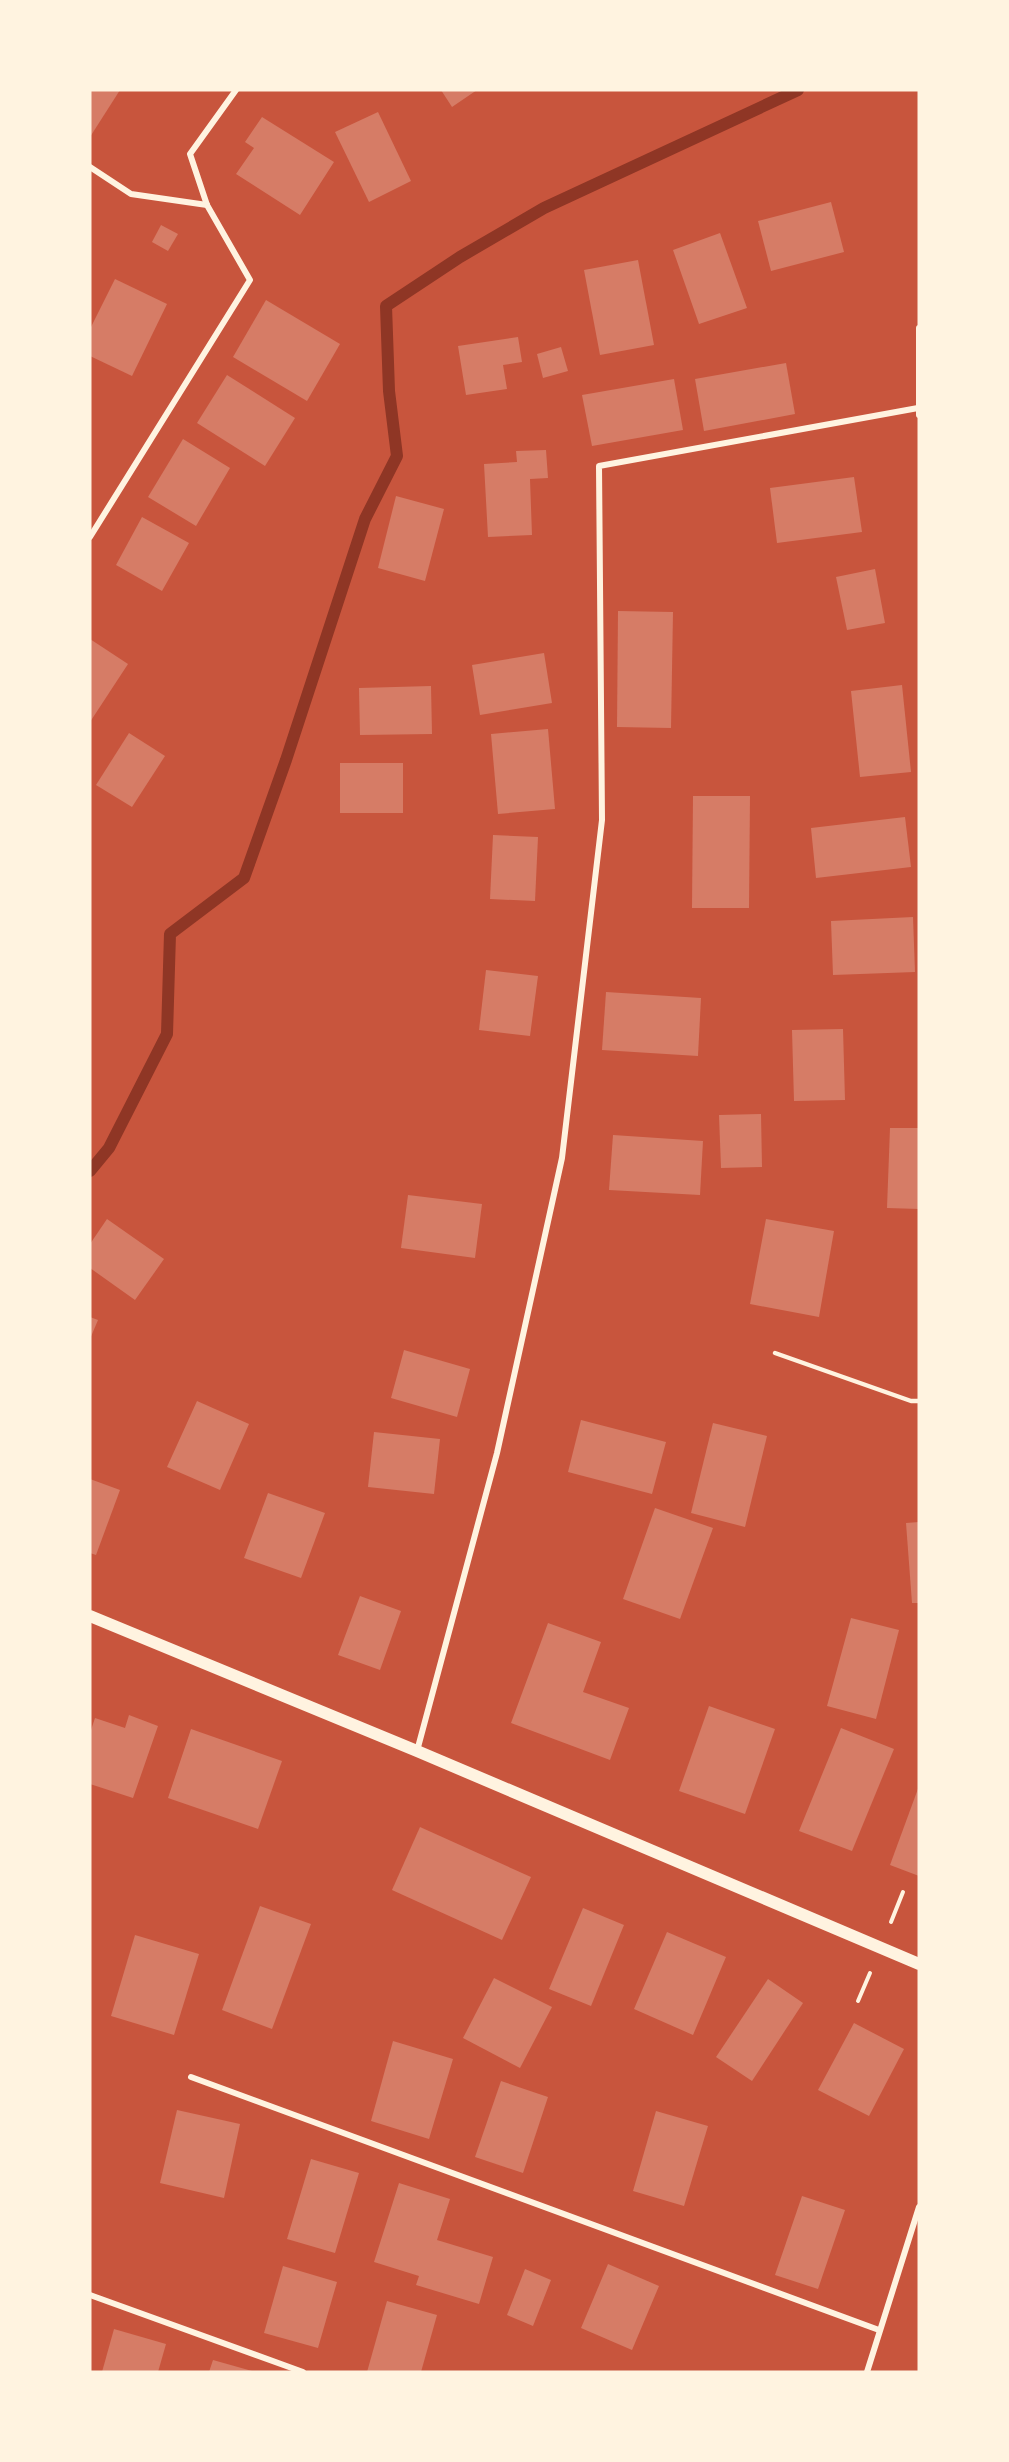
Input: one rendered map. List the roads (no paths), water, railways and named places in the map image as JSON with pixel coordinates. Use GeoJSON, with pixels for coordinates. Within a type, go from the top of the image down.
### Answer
{"type":"FeatureCollection","features":[{"type":"Feature","properties":{"kind":"main road"},"geometry":{"type":"LineString","coordinates":[[90,1616],[417,1751],[919,1964]]}},
{"type":"Feature","properties":{"kind":"street"},"geometry":{"type":"LineString","coordinates":[[90,537],[250,280],[207,205],[190,154],[236,90]]}},
{"type":"Feature","properties":{"kind":"street"},"geometry":{"type":"LineString","coordinates":[[90,167],[131,194],[207,205]]}},
{"type":"Feature","properties":{"kind":"street"},"geometry":{"type":"LineString","coordinates":[[417,1751],[497,1453],[562,1158],[602,820],[599,466],[919,410],[919,328]]}},
{"type":"Feature","properties":{"kind":"street"},"geometry":{"type":"LineString","coordinates":[[191,2077],[879,2330]]}},
{"type":"Feature","properties":{"kind":"street"},"geometry":{"type":"LineString","coordinates":[[867,2372],[919,2207]]}},
{"type":"Feature","properties":{"kind":"street"},"geometry":{"type":"LineString","coordinates":[[90,2295],[303,2372]]}},
{"type":"Feature","properties":{"kind":"lane"},"geometry":{"type":"LineString","coordinates":[[775,1353],[911,1401],[919,1401]]}},
{"type":"Feature","properties":{"kind":"waterway"},"geometry":{"type":"LineString","coordinates":[[90,1171],[109,1148],[167,1034],[170,934],[244,878],[286,760],[365,519],[397,456],[389,391],[386,306],[460,257],[544,208],[798,90]]}}]}
